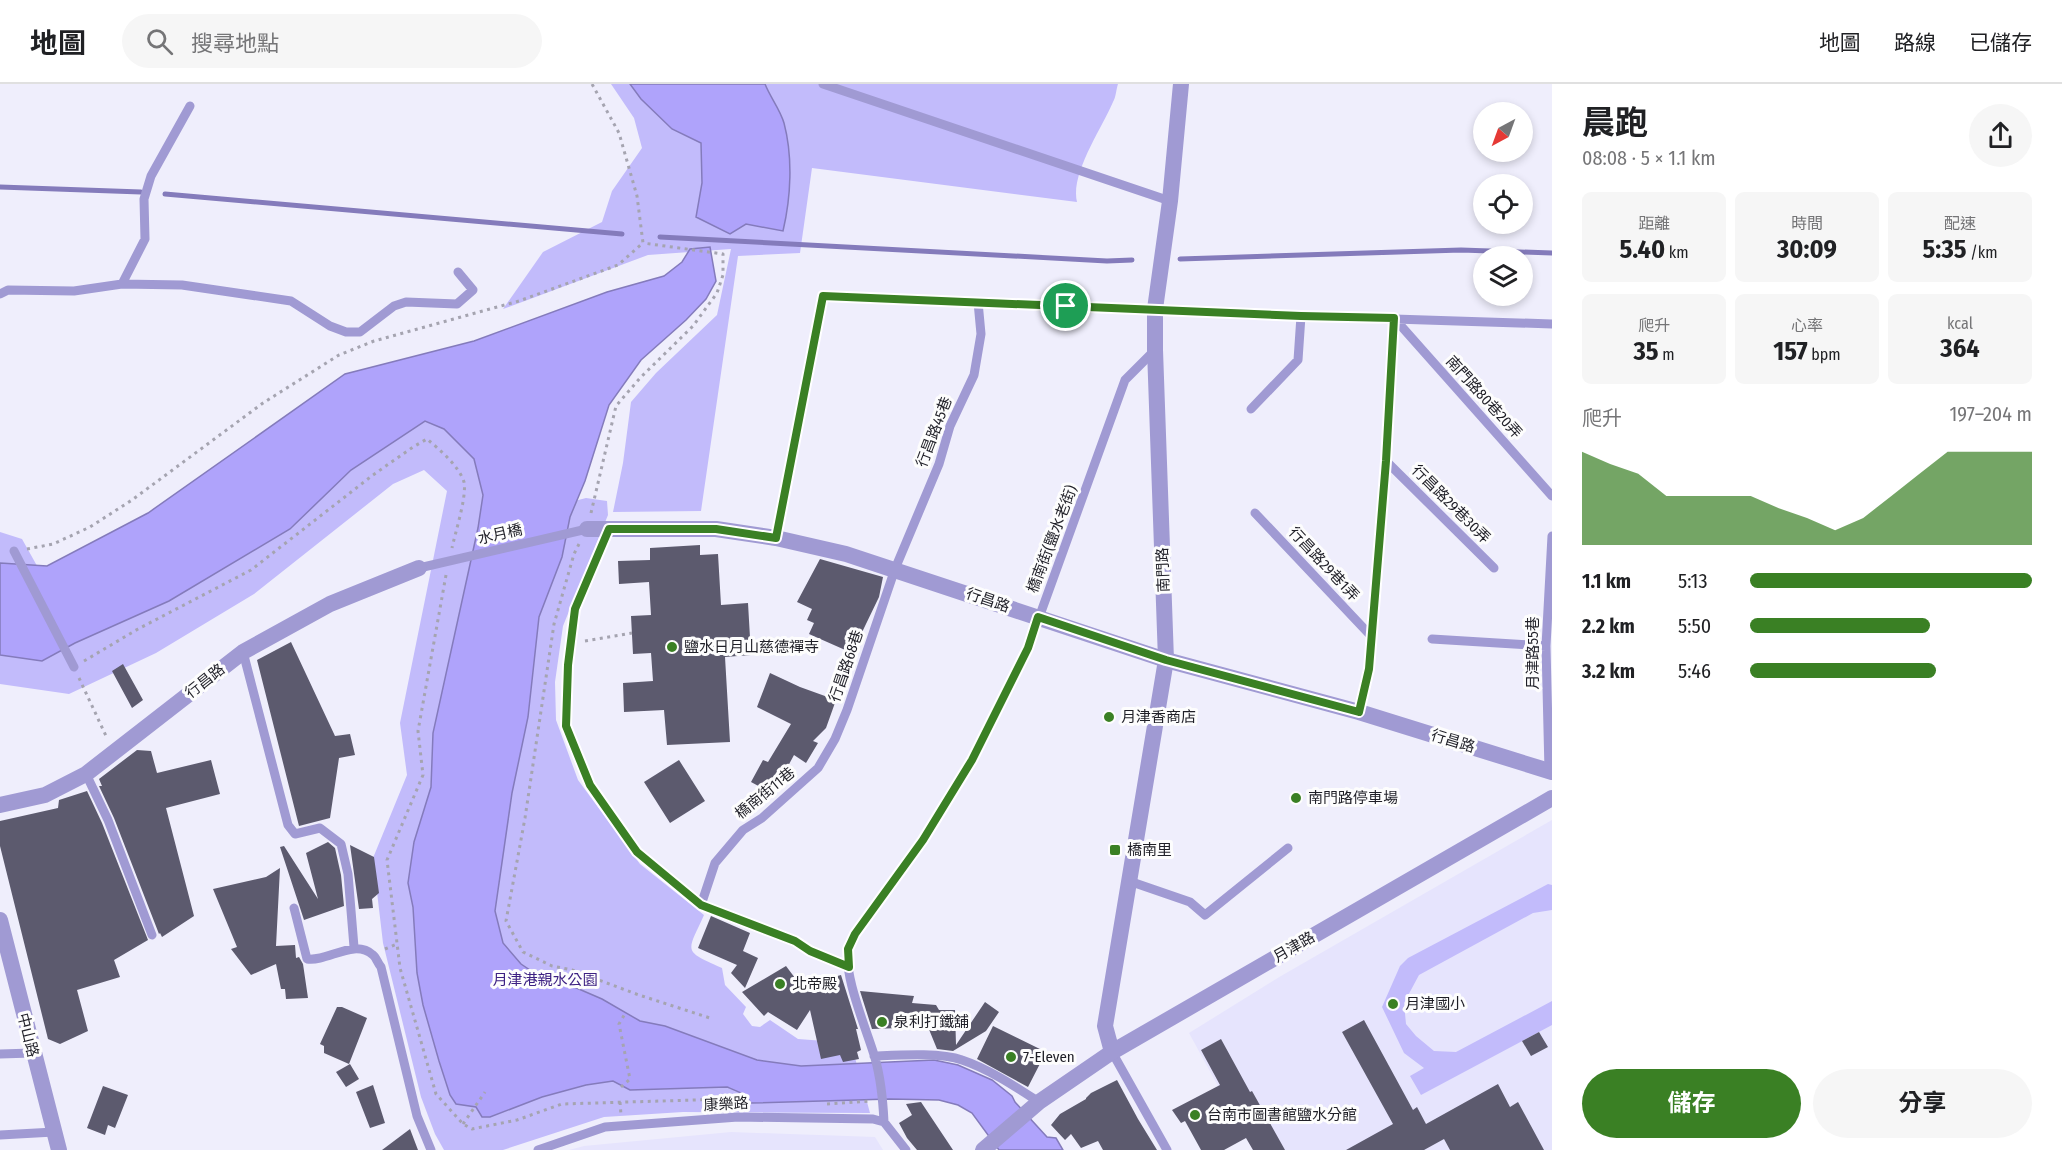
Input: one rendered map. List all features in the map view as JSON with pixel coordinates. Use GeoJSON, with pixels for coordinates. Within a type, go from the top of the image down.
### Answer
{"type":"FeatureCollection","features":[{"type":"Feature","properties":{"kind":"street","name":"南門路"},"geometry":{"type":"LineString","coordinates":[[1112,1052],[1105,1026],[1166,660],[1155,309],[1170,201],[1181,84]]}},
{"type":"Feature","properties":{"kind":"street","name":"行昌路"},"geometry":{"type":"LineString","coordinates":[[587,529],[716,529],[776,538],[846,554],[1166,660],[1359,712],[1551,772]]}},
{"type":"Feature","properties":{"kind":"street","name":"行昌路"},"geometry":{"type":"LineString","coordinates":[[0,805],[45,795],[86,774],[243,652],[330,604],[419,568]]}},
{"type":"Feature","properties":{"kind":"street","name":"月津路"},"geometry":{"type":"LineString","coordinates":[[983,1150],[1039,1102],[1112,1052],[1552,798]]}},
{"type":"Feature","properties":{"kind":"street","name":"中山路"},"geometry":{"type":"LineString","coordinates":[[0,920],[58,1150]]}},
{"type":"Feature","properties":{"kind":"lane"},"geometry":{"type":"LineString","coordinates":[[823,84],[1170,201]]}},
{"type":"Feature","properties":{"kind":"lane"},"geometry":{"type":"LineString","coordinates":[[122,284],[145,240],[144,199],[151,176],[190,106]]}},
{"type":"Feature","properties":{"kind":"lane"},"geometry":{"type":"LineString","coordinates":[[0,294],[8,291],[74,291],[122,284],[182,285],[291,301],[330,326],[346,332],[360,332],[394,306],[406,302],[457,304],[473,290],[458,272]]}},
{"type":"Feature","properties":{"kind":"lane"},"geometry":{"type":"LineString","coordinates":[[776,538],[823,296],[1552,324]]}},
{"type":"Feature","properties":{"kind":"lane","name":"行昌路45巷"},"geometry":{"type":"LineString","coordinates":[[895,569],[939,464],[950,426],[974,375],[981,334],[978,302]]}},
{"type":"Feature","properties":{"kind":"lane"},"geometry":{"type":"LineString","coordinates":[[1251,409],[1298,360],[1301,316]]}},
{"type":"Feature","properties":{"kind":"lane"},"geometry":{"type":"LineString","coordinates":[[1359,712],[1369,669],[1386,461],[1394,318]]}},
{"type":"Feature","properties":{"kind":"lane","name":"南門路80巷20弄"},"geometry":{"type":"LineString","coordinates":[[1394,318],[1552,496]]}},
{"type":"Feature","properties":{"kind":"lane","name":"橋南街(鹽水老街)"},"geometry":{"type":"LineString","coordinates":[[883,1101],[875,1058],[859,1012],[849,967],[848,949],[855,934],[923,840],[972,760],[1028,648],[1125,380],[1155,350]]}},
{"type":"Feature","properties":{"kind":"lane","name":"行昌路29巷30弄"},"geometry":{"type":"LineString","coordinates":[[1386,461],[1494,568]]}},
{"type":"Feature","properties":{"kind":"lane","name":"行昌路29巷1弄"},"geometry":{"type":"LineString","coordinates":[[1255,513],[1371,636]]}},
{"type":"Feature","properties":{"kind":"lane","name":"水月橋"},"geometry":{"type":"LineString","coordinates":[[419,568],[587,529]]}},
{"type":"Feature","properties":{"kind":"lane"},"geometry":{"type":"LineString","coordinates":[[609,529],[575,609],[568,665],[566,726],[590,785],[637,852],[701,905],[795,941],[810,951],[849,967]]}},
{"type":"Feature","properties":{"kind":"lane","name":"月津路55巷"},"geometry":{"type":"LineString","coordinates":[[1551,772],[1546,646],[1552,539]]}},
{"type":"Feature","properties":{"kind":"lane"},"geometry":{"type":"LineString","coordinates":[[15,551],[74,667]]}},
{"type":"Feature","properties":{"kind":"lane","name":"行昌路68巷"},"geometry":{"type":"LineString","coordinates":[[818,768],[835,739],[847,710],[895,569]]}},
{"type":"Feature","properties":{"kind":"lane"},"geometry":{"type":"LineString","coordinates":[[1432,639],[1546,646]]}},
{"type":"Feature","properties":{"kind":"lane"},"geometry":{"type":"LineString","coordinates":[[243,652],[288,825],[295,834],[320,828],[341,844],[348,874],[354,947]]}},
{"type":"Feature","properties":{"kind":"lane","name":"橋南街11巷"},"geometry":{"type":"LineString","coordinates":[[701,905],[715,863],[736,838],[743,830],[790,795],[818,768]]}},
{"type":"Feature","properties":{"kind":"lane"},"geometry":{"type":"LineString","coordinates":[[86,774],[108,820],[152,935]]}},
{"type":"Feature","properties":{"kind":"lane"},"geometry":{"type":"LineString","coordinates":[[1129,881],[1191,902],[1205,915],[1288,848]]}},
{"type":"Feature","properties":{"kind":"lane"},"geometry":{"type":"LineString","coordinates":[[294,908],[307,959],[315,960],[354,947],[372,954],[381,967],[417,1116],[431,1150]]}},
{"type":"Feature","properties":{"kind":"lane"},"geometry":{"type":"LineString","coordinates":[[1112,1052],[1167,1150]]}},
{"type":"Feature","properties":{"kind":"lane"},"geometry":{"type":"LineString","coordinates":[[0,1054],[32,1053]]}},
{"type":"Feature","properties":{"kind":"lane"},"geometry":{"type":"LineString","coordinates":[[875,1058],[944,1057],[961,1059],[1013,1085],[1039,1102]]}},
{"type":"Feature","properties":{"kind":"lane"},"geometry":{"type":"LineString","coordinates":[[883,1101],[884,1122],[906,1150]]}},
{"type":"Feature","properties":{"kind":"lane","name":"康樂路"},"geometry":{"type":"LineString","coordinates":[[538,1150],[605,1127],[738,1118],[873,1119],[884,1122]]}},
{"type":"Feature","properties":{"kind":"lane"},"geometry":{"type":"LineString","coordinates":[[0,1135],[54,1132]]}},
{"type":"Feature","properties":{"kind":"path"},"geometry":{"type":"LineString","coordinates":[[592,84],[620,133],[637,196],[643,243]]}},
{"type":"Feature","properties":{"kind":"path"},"geometry":{"type":"LineString","coordinates":[[15,551],[53,544],[90,527],[132,500],[263,403],[339,355],[374,341],[519,301],[618,264],[643,243],[723,254],[723,275],[717,293],[693,326],[640,378],[616,406],[587,529],[574,554],[554,624],[506,921],[523,952],[552,966],[572,970],[712,1019]]}},
{"type":"Feature","properties":{"kind":"path"},"geometry":{"type":"LineString","coordinates":[[114,753],[74,667],[138,629],[251,570],[373,475],[427,439],[448,456],[464,483],[462,508],[448,561],[418,730],[423,775],[387,860],[400,968],[436,1094],[464,1124],[472,1129],[517,1120],[562,1104],[728,1099],[742,1109]]}},
{"type":"Feature","properties":{"kind":"path"},"geometry":{"type":"LineString","coordinates":[[571,641],[632,633]]}},
{"type":"Feature","properties":{"kind":"path"},"geometry":{"type":"LineString","coordinates":[[621,1087],[630,1079],[619,1024],[626,1012]]}},
{"type":"Feature","properties":{"kind":"path"},"geometry":{"type":"LineString","coordinates":[[464,1124],[485,1092]]}},
{"type":"Feature","properties":{"kind":"path"},"geometry":{"type":"LineString","coordinates":[[824,1104],[883,1101]]}},
{"type":"Feature","properties":{"kind":"shaded area"},"geometry":{"type":"Polygon","coordinates":[[[630,84],[765,84],[782,118],[789,149],[788,205],[783,231],[746,224],[730,234],[696,217],[702,183],[701,143],[672,129],[641,99],[630,84]]]}},
{"type":"Feature","properties":{"kind":"shaded area"},"geometry":{"type":"Polygon","coordinates":[[[710,247],[716,281],[706,299],[641,360],[609,405],[585,481],[570,517],[562,557],[539,617],[528,717],[512,793],[495,911],[503,943],[521,964],[533,972],[602,999],[640,1021],[665,1026],[757,1060],[801,1066],[934,1060],[958,1065],[992,1080],[1012,1096],[1047,1137],[1056,1138],[1063,1150],[999,1150],[972,1113],[958,1105],[939,1100],[751,1103],[738,1091],[727,1087],[630,1090],[613,1081],[586,1085],[542,1097],[490,1117],[482,1117],[476,1107],[456,1104],[450,1095],[423,1005],[417,973],[413,907],[408,883],[414,842],[431,787],[433,733],[478,528],[483,495],[474,459],[444,429],[425,421],[351,470],[290,529],[169,601],[75,643],[42,661],[0,655],[0,563],[47,566],[148,513],[345,374],[474,341],[607,292],[664,276],[682,262],[690,249],[710,247]]]}},
{"type":"Feature","properties":{"kind":"shaded area","name":"月津國小"},"geometry":{"type":"Polygon","coordinates":[[[1552,820],[1552,1150],[1253,1150],[1189,1033],[1281,976],[1552,820]]]}},
{"type":"Feature","properties":{"kind":"shaded area"},"geometry":{"type":"Polygon","coordinates":[[[731,1132],[875,1137],[883,1150],[569,1150],[584,1146],[731,1132]]]}},
{"type":"Feature","properties":{"kind":"green space"},"geometry":{"type":"Polygon","coordinates":[[[611,84],[1118,84],[1114,100],[1082,165],[1076,191],[1077,202],[812,168],[800,253],[738,256],[701,511],[613,512],[623,463],[631,402],[656,373],[717,315],[731,249],[648,255],[503,309],[543,252],[602,222],[612,191],[642,148],[634,118],[611,84]]]}},
{"type":"Feature","properties":{"kind":"green space","name":"月津港親水公園"},"geometry":{"type":"Polygon","coordinates":[[[412,406],[478,448],[487,524],[586,498],[607,501],[608,515],[563,626],[555,682],[556,720],[578,780],[640,864],[704,915],[694,937],[692,949],[700,957],[722,968],[725,985],[746,1007],[743,1014],[752,1026],[760,1027],[770,1020],[798,1039],[851,1043],[870,1113],[683,1112],[604,1117],[503,1150],[444,1150],[435,1134],[421,1097],[383,943],[373,858],[407,775],[400,723],[447,491],[424,470],[393,484],[254,594],[156,653],[69,694],[0,684],[0,532],[22,539],[74,632],[412,406]]]}},
{"type":"Feature","properties":{"kind":"green space"},"geometry":{"type":"Polygon","coordinates":[[[1548,884],[1552,885],[1552,910],[1533,913],[1419,975],[1404,1003],[1406,1024],[1434,1051],[1456,1052],[1552,1001],[1552,1025],[1421,1095],[1410,1076],[1424,1068],[1404,1053],[1382,1007],[1400,966],[1408,958],[1548,884]]]}},
{"type":"Feature","properties":{"kind":"building","name":"鹽水日月山慈德禪寺"},"geometry":{"type":"Polygon","coordinates":[[[700,545],[700,555],[718,554],[721,605],[748,603],[751,655],[725,657],[730,742],[667,745],[664,710],[624,712],[623,683],[653,681],[651,653],[633,654],[631,616],[651,615],[649,582],[619,584],[618,561],[650,560],[650,548],[700,545]]]}},
{"type":"Feature","properties":{"kind":"building"},"geometry":{"type":"Polygon","coordinates":[[[820,559],[883,577],[879,597],[852,653],[809,634],[814,623],[807,620],[812,609],[797,602],[820,559]]]}},
{"type":"Feature","properties":{"kind":"building"},"geometry":{"type":"Polygon","coordinates":[[[291,642],[335,736],[350,734],[355,755],[339,758],[330,818],[299,826],[257,660],[291,642]]]}},
{"type":"Feature","properties":{"kind":"building"},"geometry":{"type":"Polygon","coordinates":[[[123,664],[143,700],[132,708],[112,671],[123,664]]]}},
{"type":"Feature","properties":{"kind":"building"},"geometry":{"type":"Polygon","coordinates":[[[770,673],[836,700],[826,728],[813,741],[818,743],[806,763],[794,755],[773,794],[751,782],[763,760],[768,762],[791,724],[757,707],[770,673]]]}},
{"type":"Feature","properties":{"kind":"building"},"geometry":{"type":"Polygon","coordinates":[[[137,750],[151,751],[157,773],[211,760],[220,794],[166,808],[194,916],[162,937],[99,786],[102,786],[99,779],[137,750]]]}},
{"type":"Feature","properties":{"kind":"building"},"geometry":{"type":"Polygon","coordinates":[[[679,760],[705,801],[670,823],[644,782],[679,760]]]}},
{"type":"Feature","properties":{"kind":"building"},"geometry":{"type":"Polygon","coordinates":[[[87,791],[148,940],[114,960],[120,977],[77,990],[88,1031],[60,1044],[48,1039],[0,846],[0,821],[58,808],[59,800],[87,791]]]}},
{"type":"Feature","properties":{"kind":"building"},"geometry":{"type":"Polygon","coordinates":[[[328,842],[335,848],[344,906],[304,920],[280,847],[284,846],[318,899],[306,853],[328,842]]]}},
{"type":"Feature","properties":{"kind":"building"},"geometry":{"type":"Polygon","coordinates":[[[350,845],[374,857],[379,893],[372,899],[373,908],[359,909],[350,845]]]}},
{"type":"Feature","properties":{"kind":"building"},"geometry":{"type":"Polygon","coordinates":[[[280,868],[276,946],[295,945],[296,958],[299,957],[303,964],[308,998],[286,999],[285,989],[281,989],[276,964],[251,975],[231,949],[237,947],[213,889],[266,877],[280,868]]]}},
{"type":"Feature","properties":{"kind":"building"},"geometry":{"type":"Polygon","coordinates":[[[711,916],[750,933],[743,951],[758,958],[745,988],[731,973],[737,965],[698,948],[711,916]]]}},
{"type":"Feature","properties":{"kind":"building"},"geometry":{"type":"Polygon","coordinates":[[[786,966],[801,986],[841,975],[858,1029],[856,1029],[861,1050],[857,1052],[859,1059],[843,1062],[840,1055],[821,1059],[810,1010],[797,1030],[768,1012],[764,1016],[742,992],[786,966]]]}},
{"type":"Feature","properties":{"kind":"building"},"geometry":{"type":"Polygon","coordinates":[[[860,991],[914,996],[912,1003],[936,1005],[939,1010],[955,1010],[956,1045],[985,1002],[999,1012],[986,1031],[953,1051],[937,1049],[928,1027],[872,1029],[860,991]]]}},
{"type":"Feature","properties":{"kind":"building"},"geometry":{"type":"Polygon","coordinates":[[[337,1007],[367,1018],[349,1064],[324,1053],[324,1046],[320,1044],[337,1007]]]}},
{"type":"Feature","properties":{"kind":"building"},"geometry":{"type":"Polygon","coordinates":[[[1364,1020],[1413,1110],[1417,1107],[1426,1124],[1498,1084],[1510,1107],[1518,1102],[1544,1150],[1450,1150],[1444,1139],[1424,1150],[1346,1150],[1393,1124],[1342,1032],[1364,1020]]]}},
{"type":"Feature","properties":{"kind":"building","name":"7-Eleven"},"geometry":{"type":"Polygon","coordinates":[[[993,1026],[1046,1052],[1028,1087],[977,1059],[993,1026]]]}},
{"type":"Feature","properties":{"kind":"building"},"geometry":{"type":"Polygon","coordinates":[[[1539,1032],[1548,1047],[1531,1056],[1522,1041],[1539,1032]]]}},
{"type":"Feature","properties":{"kind":"building"},"geometry":{"type":"Polygon","coordinates":[[[1221,1039],[1285,1150],[1253,1150],[1246,1138],[1224,1150],[1201,1150],[1185,1121],[1181,1123],[1172,1110],[1220,1085],[1201,1050],[1221,1039]]]}},
{"type":"Feature","properties":{"kind":"building"},"geometry":{"type":"Polygon","coordinates":[[[350,1064],[359,1079],[346,1087],[336,1072],[350,1064]]]}},
{"type":"Feature","properties":{"kind":"building"},"geometry":{"type":"Polygon","coordinates":[[[1117,1080],[1157,1150],[1103,1150],[1098,1141],[1081,1148],[1071,1134],[1065,1140],[1051,1125],[1060,1114],[1086,1099],[1091,1093],[1117,1080]]]}},
{"type":"Feature","properties":{"kind":"building"},"geometry":{"type":"Polygon","coordinates":[[[373,1085],[385,1123],[370,1128],[356,1092],[373,1085]]]}},
{"type":"Feature","properties":{"kind":"building"},"geometry":{"type":"Polygon","coordinates":[[[103,1086],[128,1095],[115,1128],[108,1125],[105,1135],[87,1128],[103,1086]]]}},
{"type":"Feature","properties":{"kind":"building"},"geometry":{"type":"Polygon","coordinates":[[[921,1102],[953,1150],[917,1150],[907,1138],[899,1123],[912,1115],[906,1104],[921,1102]]]}},
{"type":"Feature","properties":{"kind":"building"},"geometry":{"type":"Polygon","coordinates":[[[410,1129],[418,1150],[382,1150],[410,1129]]]}},
{"type":"Feature","properties":{"kind":"waterway"},"geometry":{"type":"LineString","coordinates":[[0,187],[141,192]]}},
{"type":"Feature","properties":{"kind":"waterway"},"geometry":{"type":"LineString","coordinates":[[165,194],[622,234]]}},
{"type":"Feature","properties":{"kind":"waterway"},"geometry":{"type":"LineString","coordinates":[[660,237],[1107,261],[1132,260]]}},
{"type":"Feature","properties":{"kind":"waterway"},"geometry":{"type":"LineString","coordinates":[[1180,259],[1461,250],[1552,253]]}},
{"type":"Feature","properties":{"kind":"place","name":"鹽水日月山慈德禪寺"},"geometry":{"type":"Point","coordinates":[672,647]}},
{"type":"Feature","properties":{"kind":"place","name":"月津香商店"},"geometry":{"type":"Point","coordinates":[1109,717]}},
{"type":"Feature","properties":{"kind":"place","name":"南門路停車場"},"geometry":{"type":"Point","coordinates":[1296,798]}},
{"type":"Feature","properties":{"kind":"place","name":"橋南里"},"geometry":{"type":"Point","coordinates":[1115,850]}},
{"type":"Feature","properties":{"kind":"place","name":"北帝殿"},"geometry":{"type":"Point","coordinates":[780,984]}},
{"type":"Feature","properties":{"kind":"place","name":"月津國小"},"geometry":{"type":"Point","coordinates":[1393,1004]}},
{"type":"Feature","properties":{"kind":"place","name":"泉利打鐵舖"},"geometry":{"type":"Point","coordinates":[882,1022]}},
{"type":"Feature","properties":{"kind":"place","name":"7-Eleven"},"geometry":{"type":"Point","coordinates":[1011,1057]}},
{"type":"Feature","properties":{"kind":"place","name":"台南市圖書館鹽水分館"},"geometry":{"type":"Point","coordinates":[1195,1115]}},
{"type":"Feature","properties":{"kind":"route"},"geometry":{"type":"LineString","coordinates":[[823,296],[1066,306],[1394,318],[1386,461],[1369,669],[1359,712],[1166,660],[1038,617],[1028,648],[972,760],[923,840],[855,934],[848,949],[849,967],[810,951],[795,941],[701,905],[637,852],[590,785],[566,726],[568,665],[575,609],[609,529],[716,529],[776,538],[823,296]]}}]}
